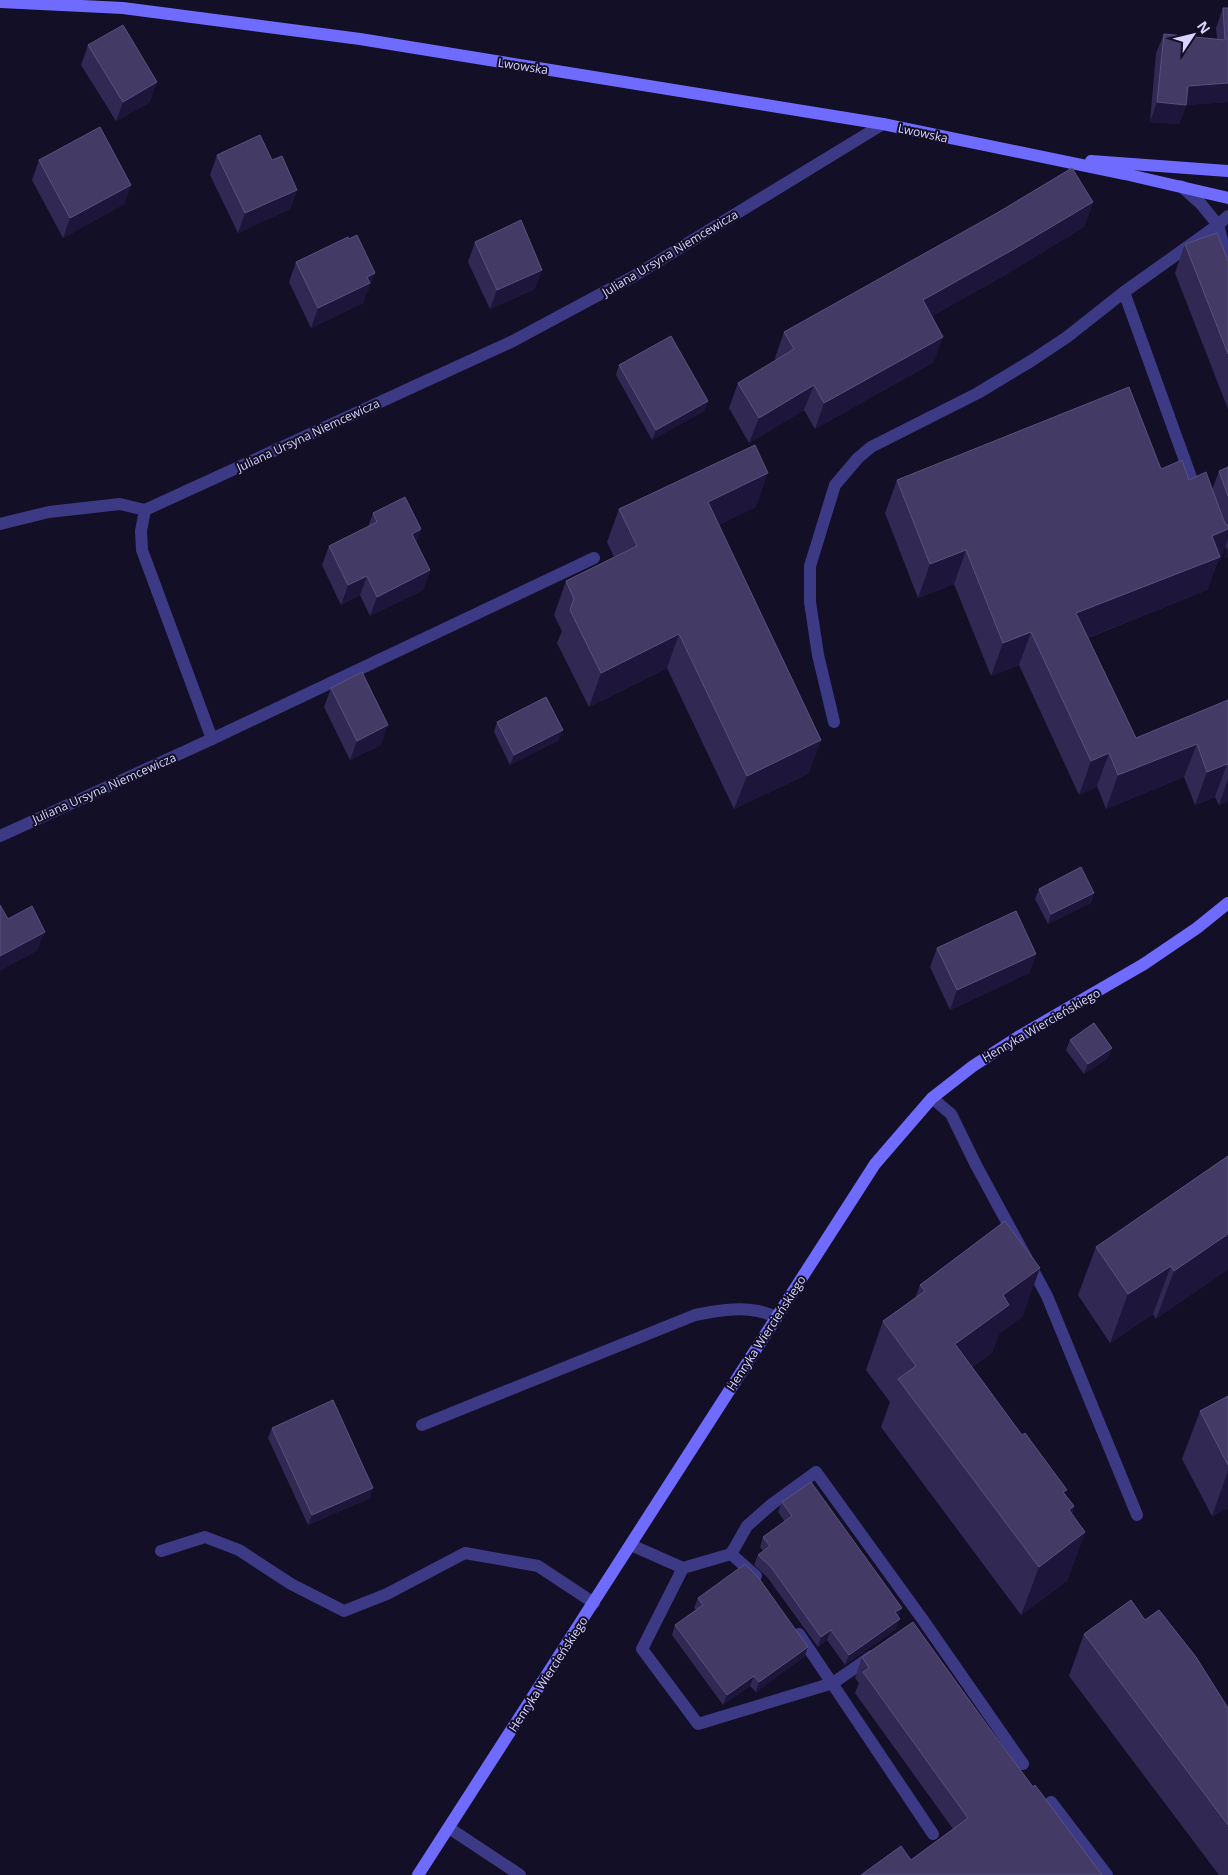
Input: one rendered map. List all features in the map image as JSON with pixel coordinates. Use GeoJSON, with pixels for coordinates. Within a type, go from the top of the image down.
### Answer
{"type":"FeatureCollection","features":[{"type":"Feature","properties":{"kind":"main road","name":"Lwowska"},"geometry":{"type":"LineString","coordinates":[[0,2],[122,8],[350,38],[883,124],[1181,186],[1228,198]]}},
{"type":"Feature","properties":{"kind":"main road","name":"Lwowska"},"geometry":{"type":"LineString","coordinates":[[1043,158],[1228,171]]}},
{"type":"Feature","properties":{"kind":"main road","name":"Henryka Wiercieńskiego"},"geometry":{"type":"LineString","coordinates":[[418,1875],[450,1828],[875,1164],[932,1098],[980,1061],[1144,964],[1197,928],[1228,903]]}},
{"type":"Feature","properties":{"kind":"street","name":"Juliana Ursyna Niemcewicza"},"geometry":{"type":"LineString","coordinates":[[145,510],[513,341],[634,276],[883,124]]}},
{"type":"Feature","properties":{"kind":"street"},"geometry":{"type":"LineString","coordinates":[[1181,186],[1201,204],[1218,225],[1228,262]]}},
{"type":"Feature","properties":{"kind":"street"},"geometry":{"type":"LineString","coordinates":[[834,722],[818,655],[810,602],[810,566],[835,485],[858,458],[872,447],[978,393],[1031,361],[1067,337],[1124,292],[1228,216]]}},
{"type":"Feature","properties":{"kind":"street"},"geometry":{"type":"LineString","coordinates":[[1124,292],[1202,506]]}},
{"type":"Feature","properties":{"kind":"street"},"geometry":{"type":"LineString","coordinates":[[0,524],[49,512],[120,504],[145,510],[141,531],[142,550],[212,739]]}},
{"type":"Feature","properties":{"kind":"street","name":"Juliana Ursyna Niemcewicza"},"geometry":{"type":"LineString","coordinates":[[0,836],[212,739],[594,558]]}},
{"type":"Feature","properties":{"kind":"street"},"geometry":{"type":"LineString","coordinates":[[932,1098],[951,1114],[1047,1296],[1137,1515]]}},
{"type":"Feature","properties":{"kind":"street"},"geometry":{"type":"LineString","coordinates":[[422,1425],[695,1315],[720,1310],[758,1310],[777,1317]]}},
{"type":"Feature","properties":{"kind":"street"},"geometry":{"type":"LineString","coordinates":[[631,1545],[683,1568],[731,1554],[747,1526],[772,1504],[816,1472],[920,1623],[1023,1764]]}},
{"type":"Feature","properties":{"kind":"street"},"geometry":{"type":"LineString","coordinates":[[161,1551],[205,1537],[239,1550],[291,1584],[344,1611],[387,1594],[465,1554],[538,1566],[594,1603]]}},
{"type":"Feature","properties":{"kind":"street"},"geometry":{"type":"LineString","coordinates":[[731,1554],[767,1589]]}},
{"type":"Feature","properties":{"kind":"street"},"geometry":{"type":"LineString","coordinates":[[683,1568],[642,1649],[698,1724],[833,1684],[886,1647]]}},
{"type":"Feature","properties":{"kind":"street"},"geometry":{"type":"LineString","coordinates":[[789,1620],[933,1834]]}},
{"type":"Feature","properties":{"kind":"street"},"geometry":{"type":"LineString","coordinates":[[1051,1802],[1107,1875]]}},
{"type":"Feature","properties":{"kind":"street"},"geometry":{"type":"LineString","coordinates":[[450,1828],[520,1875]]}},
{"type":"Feature","properties":{"kind":"building"},"geometry":{"type":"Polygon","coordinates":[[[1223,8],[1228,8],[1228,83],[1188,86],[1186,105],[1157,102],[1164,34],[1225,40],[1223,8]]]}},
{"type":"Feature","properties":{"kind":"building"},"geometry":{"type":"Polygon","coordinates":[[[123,25],[157,82],[123,102],[88,45],[123,25]]]}},
{"type":"Feature","properties":{"kind":"building"},"geometry":{"type":"Polygon","coordinates":[[[100,127],[131,185],[70,218],[39,160],[100,127]]]}},
{"type":"Feature","properties":{"kind":"building"},"geometry":{"type":"Polygon","coordinates":[[[260,135],[272,160],[282,156],[297,190],[245,213],[217,155],[260,135]]]}},
{"type":"Feature","properties":{"kind":"building"},"geometry":{"type":"Polygon","coordinates":[[[1072,168],[1093,202],[923,300],[943,337],[824,403],[814,385],[759,418],[738,383],[794,349],[784,332],[997,213],[1072,168]]]}},
{"type":"Feature","properties":{"kind":"building"},"geometry":{"type":"Polygon","coordinates":[[[521,220],[542,270],[497,290],[475,242],[521,220]]]}},
{"type":"Feature","properties":{"kind":"building"},"geometry":{"type":"Polygon","coordinates":[[[1217,233],[1228,261],[1228,354],[1185,244],[1217,233]]]}},
{"type":"Feature","properties":{"kind":"building"},"geometry":{"type":"Polygon","coordinates":[[[357,235],[375,273],[367,277],[370,283],[318,308],[296,262],[348,237],[349,239],[357,235]]]}},
{"type":"Feature","properties":{"kind":"building"},"geometry":{"type":"Polygon","coordinates":[[[671,336],[708,401],[656,430],[619,365],[671,336]]]}},
{"type":"Feature","properties":{"kind":"building"},"geometry":{"type":"Polygon","coordinates":[[[1129,387],[1161,469],[1182,460],[1189,480],[1206,472],[1228,529],[1212,536],[1220,557],[1076,613],[1136,738],[1228,700],[1228,765],[1207,772],[1197,744],[1118,775],[1109,753],[1091,761],[1031,632],[1003,643],[966,550],[930,564],[897,480],[1129,387]]]}},
{"type":"Feature","properties":{"kind":"building"},"geometry":{"type":"Polygon","coordinates":[[[755,445],[768,473],[708,502],[821,740],[747,776],[679,634],[601,673],[570,610],[574,599],[566,581],[637,546],[619,509],[755,445]]]}},
{"type":"Feature","properties":{"kind":"building"},"geometry":{"type":"Polygon","coordinates":[[[1228,467],[1228,496],[1219,471],[1228,467]]]}},
{"type":"Feature","properties":{"kind":"building"},"geometry":{"type":"Polygon","coordinates":[[[405,497],[421,529],[412,534],[430,570],[377,597],[367,576],[348,585],[329,546],[377,522],[373,513],[405,497]]]}},
{"type":"Feature","properties":{"kind":"building"},"geometry":{"type":"Polygon","coordinates":[[[362,672],[388,725],[357,741],[331,688],[362,672]]]}},
{"type":"Feature","properties":{"kind":"building"},"geometry":{"type":"Polygon","coordinates":[[[546,697],[563,730],[514,755],[497,722],[546,697]]]}},
{"type":"Feature","properties":{"kind":"building"},"geometry":{"type":"Polygon","coordinates":[[[1081,867],[1094,893],[1051,914],[1039,889],[1081,867]]]}},
{"type":"Feature","properties":{"kind":"building"},"geometry":{"type":"Polygon","coordinates":[[[0,905],[8,919],[32,906],[45,932],[0,956],[0,905]]]}},
{"type":"Feature","properties":{"kind":"building"},"geometry":{"type":"Polygon","coordinates":[[[1016,911],[1036,954],[957,990],[937,948],[1016,911]]]}},
{"type":"Feature","properties":{"kind":"building"},"geometry":{"type":"Polygon","coordinates":[[[1094,1023],[1112,1048],[1088,1064],[1070,1040],[1094,1023]]]}},
{"type":"Feature","properties":{"kind":"building"},"geometry":{"type":"Polygon","coordinates":[[[1228,1156],[1228,1234],[1174,1271],[1171,1266],[1128,1294],[1096,1247],[1228,1156]]]}},
{"type":"Feature","properties":{"kind":"building"},"geometry":{"type":"Polygon","coordinates":[[[1005,1221],[1040,1268],[1003,1295],[1009,1305],[955,1344],[1022,1435],[1025,1433],[1067,1490],[1063,1492],[1074,1506],[1069,1510],[1085,1532],[1039,1567],[898,1379],[916,1366],[883,1321],[925,1291],[920,1285],[1005,1221]]]}},
{"type":"Feature","properties":{"kind":"building"},"geometry":{"type":"Polygon","coordinates":[[[1228,1396],[1228,1465],[1200,1411],[1228,1396]]]}},
{"type":"Feature","properties":{"kind":"building"},"geometry":{"type":"Polygon","coordinates":[[[333,1400],[373,1488],[312,1515],[272,1428],[333,1400]]]}},
{"type":"Feature","properties":{"kind":"building"},"geometry":{"type":"Polygon","coordinates":[[[811,1482],[902,1608],[895,1612],[900,1619],[849,1655],[831,1630],[821,1637],[771,1567],[758,1555],[770,1546],[763,1537],[792,1516],[782,1502],[811,1482]]]}},
{"type":"Feature","properties":{"kind":"building"},"geometry":{"type":"Polygon","coordinates":[[[745,1564],[758,1577],[808,1647],[759,1682],[754,1676],[727,1695],[675,1625],[703,1605],[698,1598],[745,1564]]]}},
{"type":"Feature","properties":{"kind":"building"},"geometry":{"type":"Polygon","coordinates":[[[1131,1600],[1145,1620],[1159,1610],[1196,1657],[1228,1708],[1228,1825],[1084,1634],[1131,1600]]]}},
{"type":"Feature","properties":{"kind":"building"},"geometry":{"type":"Polygon","coordinates":[[[913,1622],[1033,1787],[1035,1785],[1102,1875],[861,1875],[901,1846],[911,1860],[968,1818],[863,1672],[869,1668],[862,1657],[913,1622]]]}}]}
